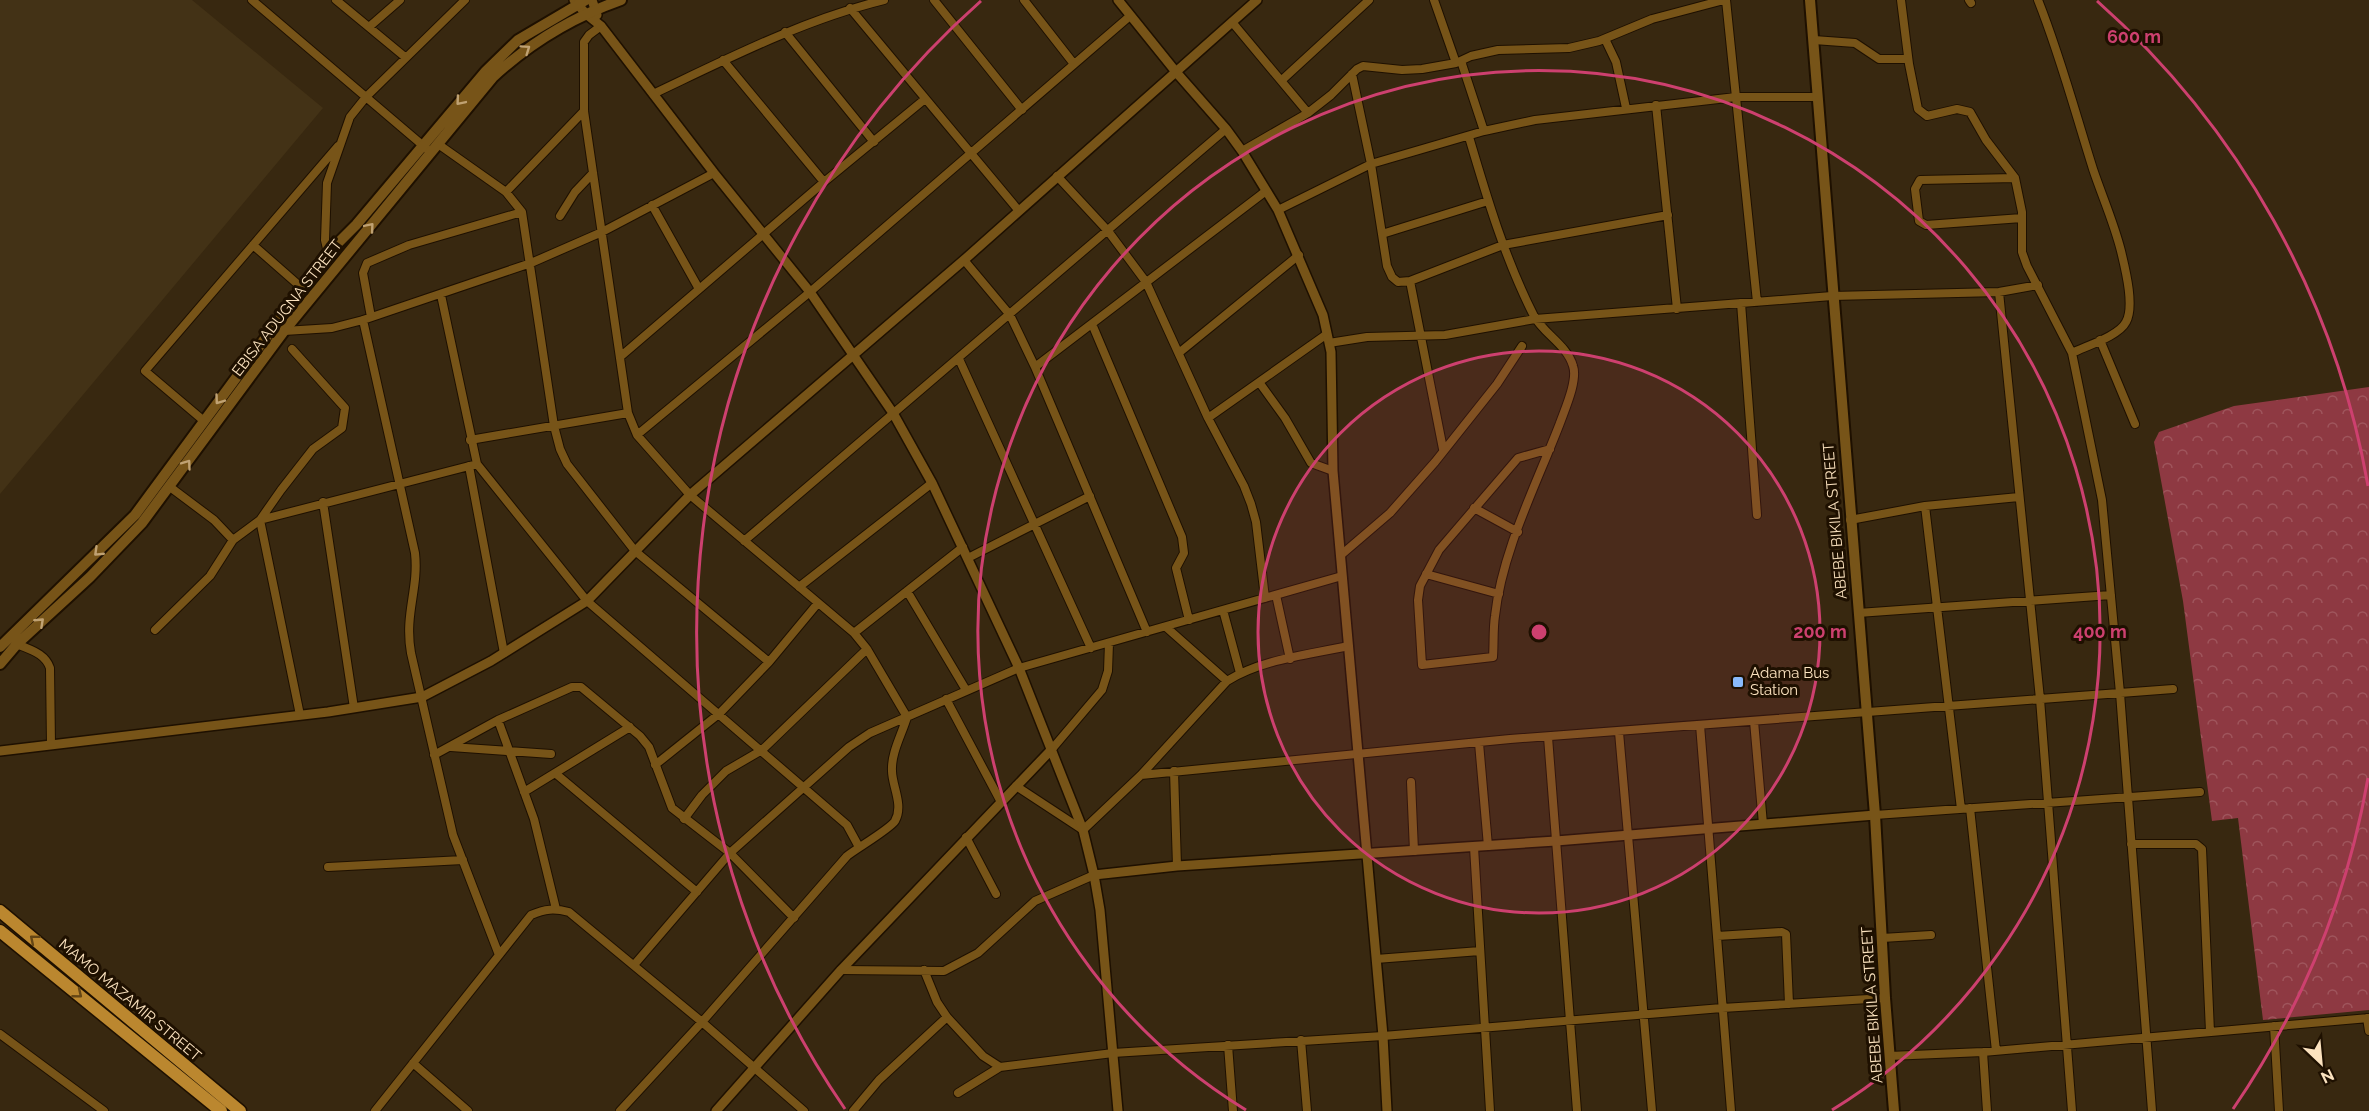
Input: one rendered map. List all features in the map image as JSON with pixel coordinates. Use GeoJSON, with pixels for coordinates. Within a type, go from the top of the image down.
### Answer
{"type":"FeatureCollection","features":[{"type":"Feature","properties":{"kind":"main road","name":"EBISA ADUGNA STREET"},"geometry":{"type":"LineString","coordinates":[[0,664],[17,644],[121,547],[170,487],[284,331],[431,148],[493,77],[512,59],[550,33],[586,14],[594,4],[621,0]]}},
{"type":"Feature","properties":{"kind":"main road","name":"ABEBE BIKILA STREET"},"geometry":{"type":"LineString","coordinates":[[1810,0],[1875,815],[1894,1111]]}},
{"type":"Feature","properties":{"kind":"main road","name":"EBISA ADUGNA STREET"},"geometry":{"type":"LineString","coordinates":[[0,646],[135,515],[328,253],[431,148],[486,71],[518,40],[579,2]]}},
{"type":"Feature","properties":{"kind":"main road","name":"MAMO MAZAMIR STREET"},"geometry":{"type":"LineString","coordinates":[[0,911],[217,1106]]}},
{"type":"Feature","properties":{"kind":"main road","name":"MAMO MAZAMIR STREET"},"geometry":{"type":"LineString","coordinates":[[0,931],[217,1106],[240,1111]]}},
{"type":"Feature","properties":{"kind":"street"},"geometry":{"type":"LineString","coordinates":[[252,0],[366,97],[431,148],[506,192],[522,212],[554,426],[567,464],[635,550],[769,662]]}},
{"type":"Feature","properties":{"kind":"street"},"geometry":{"type":"LineString","coordinates":[[336,0],[405,57]]}},
{"type":"Feature","properties":{"kind":"street"},"geometry":{"type":"LineString","coordinates":[[369,27],[400,0]]}},
{"type":"Feature","properties":{"kind":"street"},"geometry":{"type":"LineString","coordinates":[[328,253],[325,240],[327,183],[350,117],[405,57],[465,0]]}},
{"type":"Feature","properties":{"kind":"street"},"geometry":{"type":"LineString","coordinates":[[653,94],[785,32],[850,8],[884,0]]}},
{"type":"Feature","properties":{"kind":"street"},"geometry":{"type":"LineString","coordinates":[[934,0],[1022,110]]}},
{"type":"Feature","properties":{"kind":"street"},"geometry":{"type":"LineString","coordinates":[[1024,0],[1074,64]]}},
{"type":"Feature","properties":{"kind":"street"},"geometry":{"type":"LineString","coordinates":[[1118,0],[1242,151],[1278,210],[1323,315],[1332,364],[1333,471],[1383,1036],[1387,1111]]}},
{"type":"Feature","properties":{"kind":"street"},"geometry":{"type":"LineString","coordinates":[[0,751],[422,698],[504,653],[587,600],[690,495],[964,260],[1257,0]]}},
{"type":"Feature","properties":{"kind":"street"},"geometry":{"type":"LineString","coordinates":[[1282,80],[1369,0]]}},
{"type":"Feature","properties":{"kind":"street"},"geometry":{"type":"LineString","coordinates":[[1434,0],[1484,131]]}},
{"type":"Feature","properties":{"kind":"street"},"geometry":{"type":"LineString","coordinates":[[1242,151],[1308,113],[1363,66],[1402,70],[1459,62],[1471,56],[1498,50],[1569,48],[1605,39],[1652,19],[1725,0],[1757,302]]}},
{"type":"Feature","properties":{"kind":"street"},"geometry":{"type":"LineString","coordinates":[[1901,0],[1917,109],[1921,114],[1927,116],[1957,109],[1970,112],[1986,140],[2015,178],[2022,218],[2022,252],[2072,353],[2102,500],[2120,693],[2152,1111]]}},
{"type":"Feature","properties":{"kind":"street"},"geometry":{"type":"LineString","coordinates":[[2038,0],[2054,38],[2093,168],[2121,250],[2130,309],[2127,322],[2120,330],[2072,353]]}},
{"type":"Feature","properties":{"kind":"street"},"geometry":{"type":"LineString","coordinates":[[579,2],[586,14],[599,23],[714,173],[810,292],[893,413],[932,483],[1019,668],[1083,830],[1100,910],[1118,1111]]}},
{"type":"Feature","properties":{"kind":"street"},"geometry":{"type":"LineString","coordinates":[[594,4],[599,23]]}},
{"type":"Feature","properties":{"kind":"street"},"geometry":{"type":"LineString","coordinates":[[850,8],[1019,211]]}},
{"type":"Feature","properties":{"kind":"street"},"geometry":{"type":"LineString","coordinates":[[637,435],[810,292],[1130,16]]}},
{"type":"Feature","properties":{"kind":"street"},"geometry":{"type":"LineString","coordinates":[[1232,22],[1308,113]]}},
{"type":"Feature","properties":{"kind":"street"},"geometry":{"type":"LineString","coordinates":[[599,23],[584,42],[584,111],[628,413],[637,435],[690,495],[854,633],[867,649],[907,717],[892,770],[897,801],[895,821],[885,831],[847,856],[702,1022],[620,1111]]}},
{"type":"Feature","properties":{"kind":"street"},"geometry":{"type":"LineString","coordinates":[[785,32],[874,142]]}},
{"type":"Feature","properties":{"kind":"street"},"geometry":{"type":"LineString","coordinates":[[1605,39],[1616,62],[1626,108]]}},
{"type":"Feature","properties":{"kind":"street"},"geometry":{"type":"LineString","coordinates":[[1814,40],[1855,43],[1879,58],[1908,59]]}},
{"type":"Feature","properties":{"kind":"street"},"geometry":{"type":"LineString","coordinates":[[723,60],[824,182]]}},
{"type":"Feature","properties":{"kind":"street"},"geometry":{"type":"LineString","coordinates":[[1352,74],[1371,164],[1387,266],[1392,277],[1398,282],[1410,281],[1503,245],[1668,215]]}},
{"type":"Feature","properties":{"kind":"street"},"geometry":{"type":"LineString","coordinates":[[1278,210],[1371,164],[1393,156],[1469,137],[1484,131],[1535,120],[1736,97],[1818,97]]}},
{"type":"Feature","properties":{"kind":"street"},"geometry":{"type":"LineString","coordinates":[[620,357],[824,182],[925,99]]}},
{"type":"Feature","properties":{"kind":"street"},"geometry":{"type":"LineString","coordinates":[[1656,105],[1677,309]]}},
{"type":"Feature","properties":{"kind":"street"},"geometry":{"type":"LineString","coordinates":[[506,192],[584,111]]}},
{"type":"Feature","properties":{"kind":"street"},"geometry":{"type":"LineString","coordinates":[[744,541],[1226,129]]}},
{"type":"Feature","properties":{"kind":"street"},"geometry":{"type":"LineString","coordinates":[[1469,137],[1503,245],[1535,319],[1562,347],[1574,366],[1574,380],[1550,449],[1540,468],[1499,594],[1495,615],[1493,657],[1422,665],[1418,600],[1420,586],[1439,550],[1518,458],[1550,449]]}},
{"type":"Feature","properties":{"kind":"street"},"geometry":{"type":"LineString","coordinates":[[204,421],[145,371],[338,146]]}},
{"type":"Feature","properties":{"kind":"street"},"geometry":{"type":"LineString","coordinates":[[560,216],[575,192],[593,173]]}},
{"type":"Feature","properties":{"kind":"street"},"geometry":{"type":"LineString","coordinates":[[284,331],[332,328],[441,295],[531,262],[602,232],[714,173]]}},
{"type":"Feature","properties":{"kind":"street"},"geometry":{"type":"LineString","coordinates":[[1057,176],[1108,231],[1146,282],[1208,418],[1251,504],[1256,522],[1265,598]]}},
{"type":"Feature","properties":{"kind":"street"},"geometry":{"type":"LineString","coordinates":[[2015,178],[1920,180],[1915,189],[1919,220],[1926,225],[2022,218]]}},
{"type":"Feature","properties":{"kind":"street"},"geometry":{"type":"LineString","coordinates":[[1035,367],[1266,191]]}},
{"type":"Feature","properties":{"kind":"street"},"geometry":{"type":"LineString","coordinates":[[1382,234],[1488,201]]}},
{"type":"Feature","properties":{"kind":"street"},"geometry":{"type":"LineString","coordinates":[[652,205],[699,289]]}},
{"type":"Feature","properties":{"kind":"street"},"geometry":{"type":"LineString","coordinates":[[499,955],[453,834],[408,637],[409,614],[417,577],[416,563],[367,318],[363,273],[367,263],[409,245],[522,212]]}},
{"type":"Feature","properties":{"kind":"street"},"geometry":{"type":"LineString","coordinates":[[253,245],[302,288]]}},
{"type":"Feature","properties":{"kind":"street"},"geometry":{"type":"LineString","coordinates":[[1179,352],[1299,255]]}},
{"type":"Feature","properties":{"kind":"street"},"geometry":{"type":"LineString","coordinates":[[964,260],[1010,315],[1035,367],[1147,632]]}},
{"type":"Feature","properties":{"kind":"street"},"geometry":{"type":"LineString","coordinates":[[1410,281],[1443,449]]}},
{"type":"Feature","properties":{"kind":"street"},"geometry":{"type":"LineString","coordinates":[[1208,418],[1328,338],[1444,335],[1535,319],[1832,296],[1999,292],[2038,285]]}},
{"type":"Feature","properties":{"kind":"street"},"geometry":{"type":"LineString","coordinates":[[1999,292],[2040,699],[2072,1111]]}},
{"type":"Feature","properties":{"kind":"street"},"geometry":{"type":"LineString","coordinates":[[441,295],[470,440],[504,653]]}},
{"type":"Feature","properties":{"kind":"street"},"geometry":{"type":"LineString","coordinates":[[1741,303],[1757,515]]}},
{"type":"Feature","properties":{"kind":"street"},"geometry":{"type":"LineString","coordinates":[[1092,324],[1184,544],[1184,553],[1176,568],[1189,620]]}},
{"type":"Feature","properties":{"kind":"street"},"geometry":{"type":"LineString","coordinates":[[2100,340],[2135,424]]}},
{"type":"Feature","properties":{"kind":"street"},"geometry":{"type":"LineString","coordinates":[[1341,555],[1390,513],[1497,384],[1522,346]]}},
{"type":"Feature","properties":{"kind":"street"},"geometry":{"type":"LineString","coordinates":[[155,630],[210,576],[233,540],[260,520],[280,490],[313,449],[342,428],[345,408],[292,349]]}},
{"type":"Feature","properties":{"kind":"street"},"geometry":{"type":"LineString","coordinates":[[959,359],[1091,648]]}},
{"type":"Feature","properties":{"kind":"street"},"geometry":{"type":"LineString","coordinates":[[1259,382],[1285,418],[1311,463],[1333,471]]}},
{"type":"Feature","properties":{"kind":"street"},"geometry":{"type":"LineString","coordinates":[[470,440],[628,413]]}},
{"type":"Feature","properties":{"kind":"street"},"geometry":{"type":"LineString","coordinates":[[260,520],[473,465]]}},
{"type":"Feature","properties":{"kind":"street"},"geometry":{"type":"LineString","coordinates":[[473,465],[587,600],[847,825],[859,847]]}},
{"type":"Feature","properties":{"kind":"street"},"geometry":{"type":"LineString","coordinates":[[799,587],[932,483]]}},
{"type":"Feature","properties":{"kind":"street"},"geometry":{"type":"LineString","coordinates":[[170,487],[214,520],[233,540]]}},
{"type":"Feature","properties":{"kind":"street"},"geometry":{"type":"LineString","coordinates":[[968,558],[1090,496]]}},
{"type":"Feature","properties":{"kind":"street"},"geometry":{"type":"LineString","coordinates":[[1850,520],[1925,506],[2019,497]]}},
{"type":"Feature","properties":{"kind":"street"},"geometry":{"type":"LineString","coordinates":[[323,502],[354,708]]}},
{"type":"Feature","properties":{"kind":"street"},"geometry":{"type":"LineString","coordinates":[[1925,506],[1961,809]]}},
{"type":"Feature","properties":{"kind":"street"},"geometry":{"type":"LineString","coordinates":[[1474,508],[1518,532]]}},
{"type":"Feature","properties":{"kind":"street"},"geometry":{"type":"LineString","coordinates":[[260,520],[300,715]]}},
{"type":"Feature","properties":{"kind":"street"},"geometry":{"type":"LineString","coordinates":[[854,633],[963,547]]}},
{"type":"Feature","properties":{"kind":"street"},"geometry":{"type":"LineString","coordinates":[[1426,574],[1499,594]]}},
{"type":"Feature","properties":{"kind":"street"},"geometry":{"type":"LineString","coordinates":[[634,965],[730,853],[859,739],[1019,668],[1342,576]]}},
{"type":"Feature","properties":{"kind":"street"},"geometry":{"type":"LineString","coordinates":[[907,591],[966,690]]}},
{"type":"Feature","properties":{"kind":"street"},"geometry":{"type":"LineString","coordinates":[[1276,595],[1290,659]]}},
{"type":"Feature","properties":{"kind":"street"},"geometry":{"type":"LineString","coordinates":[[1858,614],[2111,595]]}},
{"type":"Feature","properties":{"kind":"street"},"geometry":{"type":"LineString","coordinates":[[655,765],[720,713],[769,662],[818,603]]}},
{"type":"Feature","properties":{"kind":"street"},"geometry":{"type":"LineString","coordinates":[[1223,610],[1240,673]]}},
{"type":"Feature","properties":{"kind":"street"},"geometry":{"type":"LineString","coordinates":[[1166,627],[1227,681]]}},
{"type":"Feature","properties":{"kind":"street"},"geometry":{"type":"LineString","coordinates":[[716,1111],[753,1066],[841,970],[1052,749],[1102,690],[1108,671],[1109,643]]}},
{"type":"Feature","properties":{"kind":"street"},"geometry":{"type":"LineString","coordinates":[[17,644],[41,655],[48,661],[51,668],[51,745]]}},
{"type":"Feature","properties":{"kind":"street"},"geometry":{"type":"LineString","coordinates":[[1083,830],[1141,775],[1227,681],[1240,673],[1348,646]]}},
{"type":"Feature","properties":{"kind":"street"},"geometry":{"type":"LineString","coordinates":[[684,819],[702,795],[726,771],[762,750],[867,649]]}},
{"type":"Feature","properties":{"kind":"street"},"geometry":{"type":"LineString","coordinates":[[434,755],[498,720],[572,687],[581,687],[630,727],[649,747],[672,808],[730,853],[794,918]]}},
{"type":"Feature","properties":{"kind":"street"},"geometry":{"type":"LineString","coordinates":[[1141,775],[1357,752],[2173,689]]}},
{"type":"Feature","properties":{"kind":"street"},"geometry":{"type":"LineString","coordinates":[[946,699],[1000,802]]}},
{"type":"Feature","properties":{"kind":"street"},"geometry":{"type":"LineString","coordinates":[[498,720],[534,819],[556,909]]}},
{"type":"Feature","properties":{"kind":"street"},"geometry":{"type":"LineString","coordinates":[[1754,721],[1763,824]]}},
{"type":"Feature","properties":{"kind":"street"},"geometry":{"type":"LineString","coordinates":[[1700,725],[1731,1111]]}},
{"type":"Feature","properties":{"kind":"street"},"geometry":{"type":"LineString","coordinates":[[524,792],[630,727]]}},
{"type":"Feature","properties":{"kind":"street"},"geometry":{"type":"LineString","coordinates":[[1619,732],[1652,1111]]}},
{"type":"Feature","properties":{"kind":"street"},"geometry":{"type":"LineString","coordinates":[[1548,737],[1577,1111]]}},
{"type":"Feature","properties":{"kind":"street"},"geometry":{"type":"LineString","coordinates":[[1479,743],[1488,846]]}},
{"type":"Feature","properties":{"kind":"street"},"geometry":{"type":"LineString","coordinates":[[449,747],[551,754]]}},
{"type":"Feature","properties":{"kind":"street"},"geometry":{"type":"LineString","coordinates":[[1174,771],[1177,866]]}},
{"type":"Feature","properties":{"kind":"street"},"geometry":{"type":"LineString","coordinates":[[555,773],[697,892]]}},
{"type":"Feature","properties":{"kind":"street"},"geometry":{"type":"LineString","coordinates":[[1411,782],[1414,851]]}},
{"type":"Feature","properties":{"kind":"street"},"geometry":{"type":"LineString","coordinates":[[1016,786],[1083,830]]}},
{"type":"Feature","properties":{"kind":"street"},"geometry":{"type":"LineString","coordinates":[[841,970],[944,971],[978,953],[1035,901],[1094,875],[1177,866],[1488,846],[2200,792]]}},
{"type":"Feature","properties":{"kind":"street"},"geometry":{"type":"LineString","coordinates":[[1970,808],[1996,1050]]}},
{"type":"Feature","properties":{"kind":"street"},"geometry":{"type":"LineString","coordinates":[[966,837],[996,894]]}},
{"type":"Feature","properties":{"kind":"street"},"geometry":{"type":"LineString","coordinates":[[2131,844],[2196,844],[2202,849],[2210,1032]]}},
{"type":"Feature","properties":{"kind":"street"},"geometry":{"type":"LineString","coordinates":[[1474,847],[1490,1111]]}},
{"type":"Feature","properties":{"kind":"street"},"geometry":{"type":"LineString","coordinates":[[328,867],[463,860]]}},
{"type":"Feature","properties":{"kind":"street"},"geometry":{"type":"LineString","coordinates":[[375,1111],[531,915],[544,909],[569,912],[702,1022],[804,1111]]}},
{"type":"Feature","properties":{"kind":"street"},"geometry":{"type":"LineString","coordinates":[[1717,936],[1782,932],[1786,934],[1789,1004]]}},
{"type":"Feature","properties":{"kind":"street"},"geometry":{"type":"LineString","coordinates":[[1882,938],[1931,935]]}},
{"type":"Feature","properties":{"kind":"street"},"geometry":{"type":"LineString","coordinates":[[1376,959],[1480,951]]}},
{"type":"Feature","properties":{"kind":"street"},"geometry":{"type":"LineString","coordinates":[[924,970],[946,1017],[983,1056],[1000,1067]]}},
{"type":"Feature","properties":{"kind":"street"},"geometry":{"type":"LineString","coordinates":[[958,1093],[1000,1067],[1113,1053],[1383,1036],[1484,1026],[1885,998]]}},
{"type":"Feature","properties":{"kind":"street"},"geometry":{"type":"LineString","coordinates":[[853,1111],[879,1080],[946,1017]]}},
{"type":"Feature","properties":{"kind":"street"},"geometry":{"type":"LineString","coordinates":[[1889,1056],[1983,1052],[2368,1018],[2369,1031]]}},
{"type":"Feature","properties":{"kind":"street"},"geometry":{"type":"LineString","coordinates":[[2274,1026],[2279,1111]]}},
{"type":"Feature","properties":{"kind":"street"},"geometry":{"type":"LineString","coordinates":[[0,1034],[104,1111]]}},
{"type":"Feature","properties":{"kind":"street"},"geometry":{"type":"LineString","coordinates":[[1300,1040],[1307,1111]]}},
{"type":"Feature","properties":{"kind":"street"},"geometry":{"type":"LineString","coordinates":[[1228,1045],[1233,1111]]}},
{"type":"Feature","properties":{"kind":"street"},"geometry":{"type":"LineString","coordinates":[[1983,1052],[1987,1111]]}},
{"type":"Feature","properties":{"kind":"street"},"geometry":{"type":"LineString","coordinates":[[413,1063],[468,1111]]}},
{"type":"Feature","properties":{"kind":"shaded area"},"geometry":{"type":"Polygon","coordinates":[[[0,0],[192,0],[323,108],[0,494],[0,0]]]}},
{"type":"Feature","properties":{"kind":"green space"},"geometry":{"type":"Polygon","coordinates":[[[2369,387],[2369,1010],[2263,1020],[2238,818],[2212,821],[2183,601],[2154,442],[2159,432],[2234,406],[2369,387]]]}},
{"type":"Feature","properties":{"kind":"place","name":"Adama Bus Station"},"geometry":{"type":"Point","coordinates":[1738,682]}}]}
